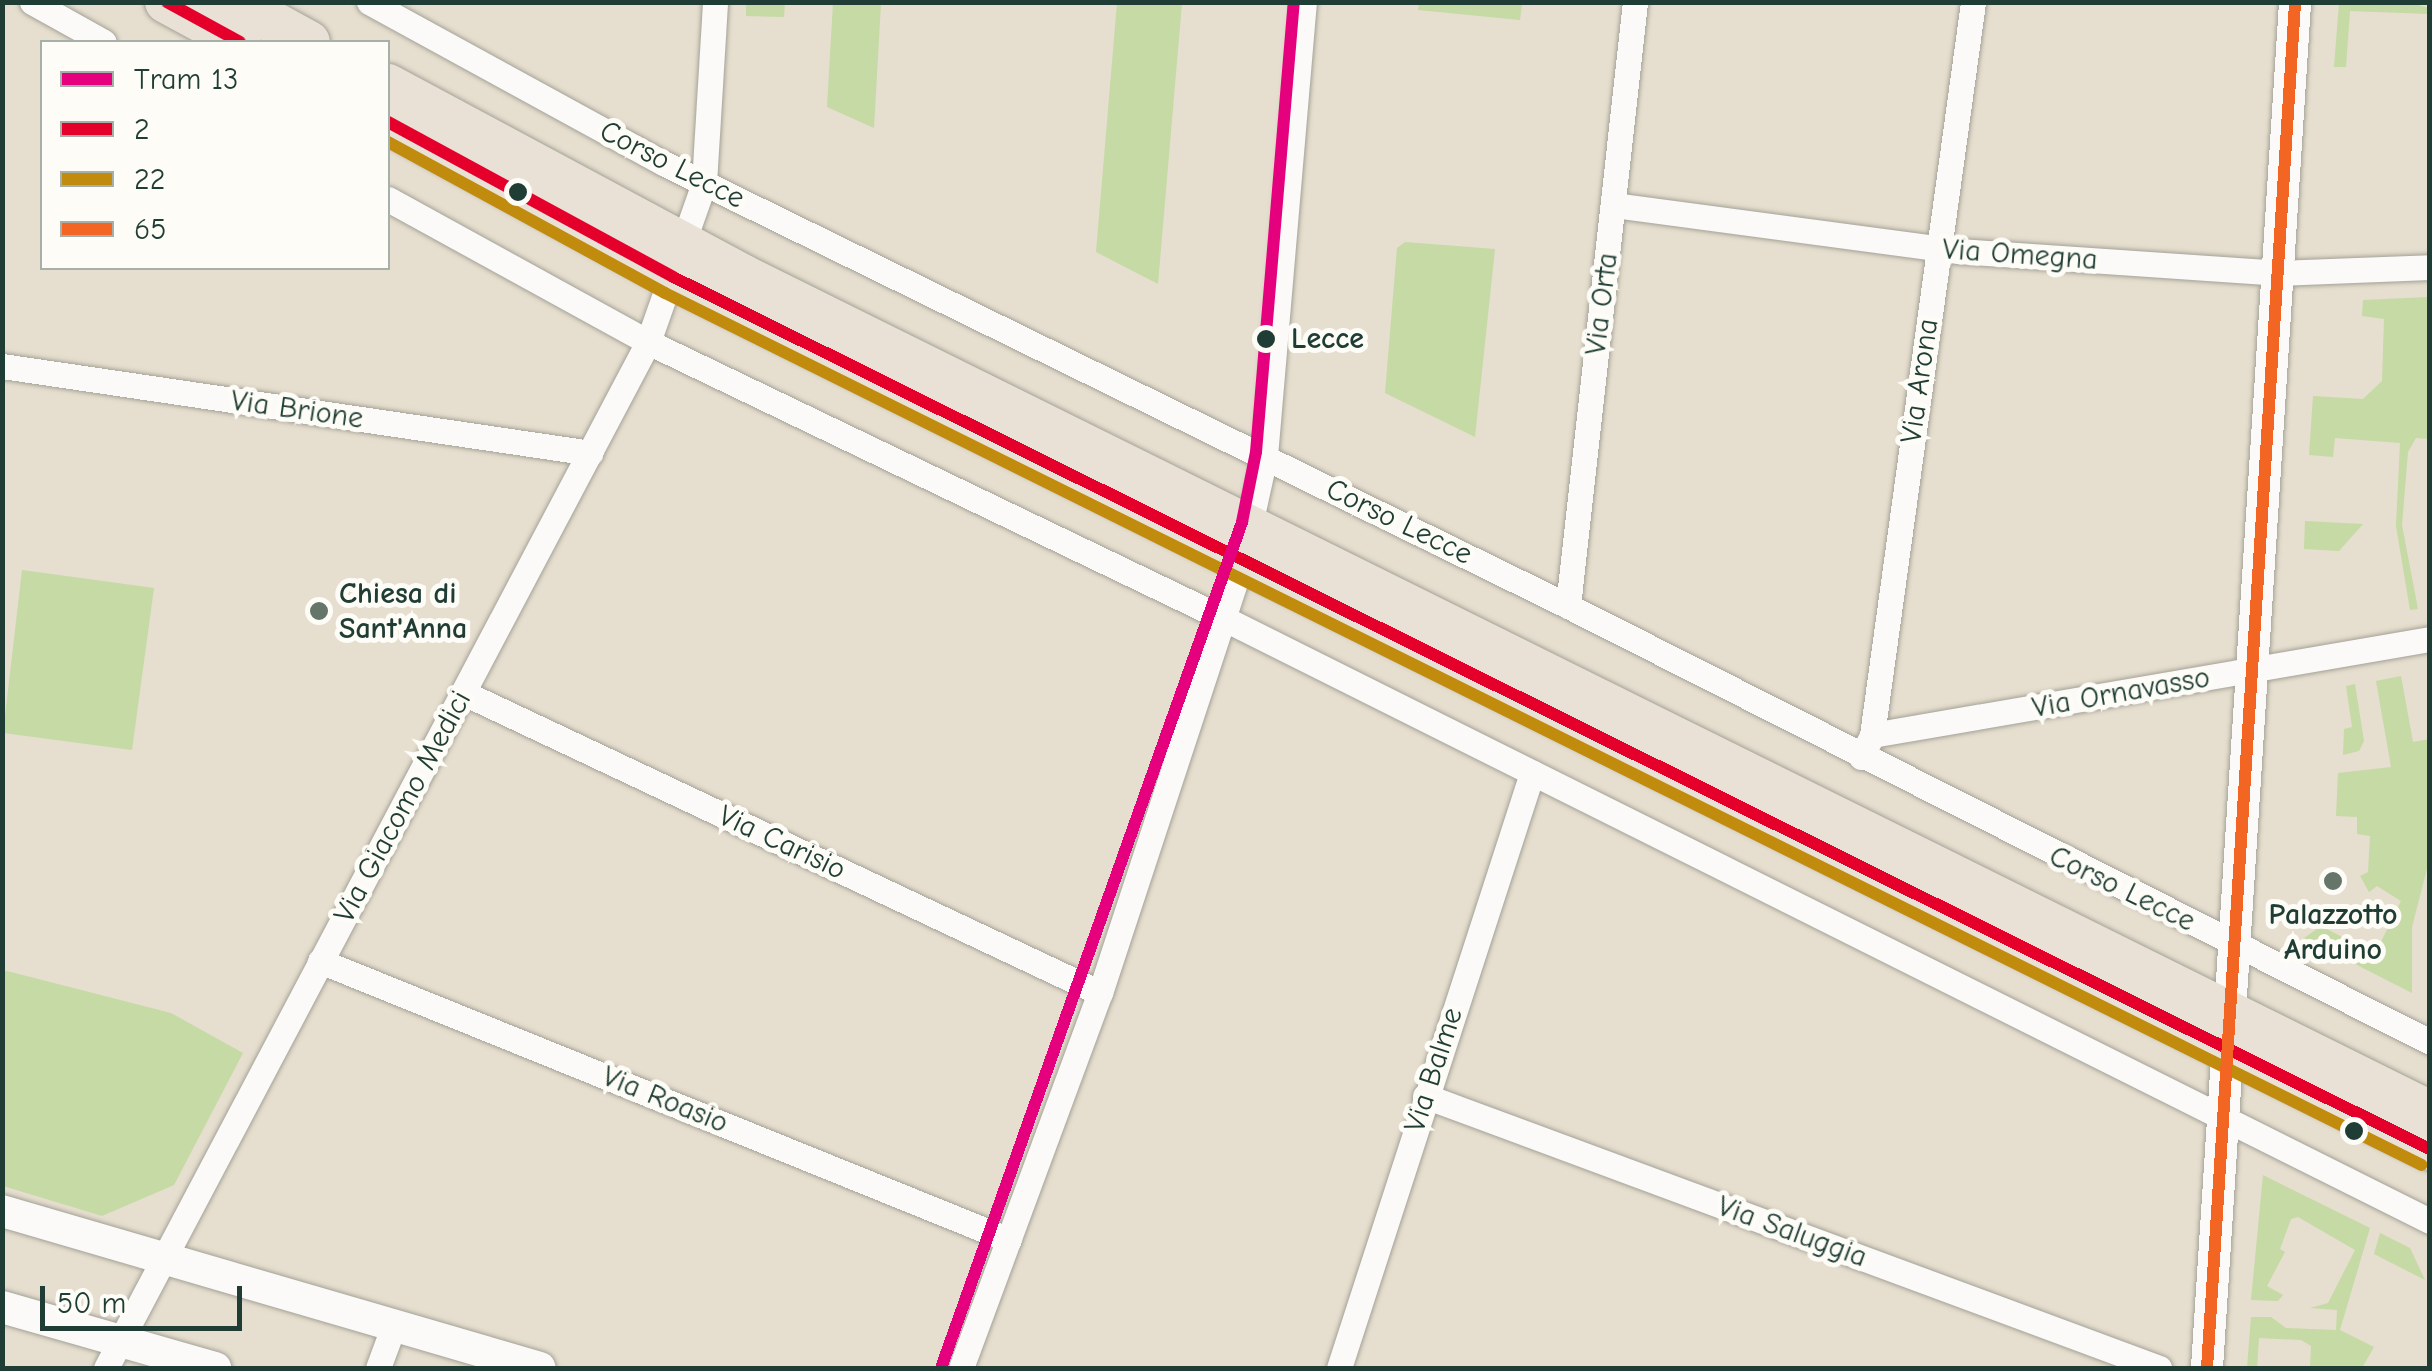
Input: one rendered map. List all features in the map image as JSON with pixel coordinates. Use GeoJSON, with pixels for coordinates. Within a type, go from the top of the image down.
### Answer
{"type":"FeatureCollection","features":[{"type":"Feature","properties":{"kind":"main road"},"geometry":{"type":"LineString","coordinates":[[166,2],[236,40]]}},
{"type":"Feature","properties":{"kind":"main road"},"geometry":{"type":"LineString","coordinates":[[236,2],[305,40]]}},
{"type":"Feature","properties":{"kind":"main road"},"geometry":{"type":"LineString","coordinates":[[390,86],[679,261]]}},
{"type":"Feature","properties":{"kind":"main road"},"geometry":{"type":"LineString","coordinates":[[390,123],[679,261],[2229,1030],[2430,1112]]}},
{"type":"Feature","properties":{"kind":"main road"},"geometry":{"type":"LineString","coordinates":[[2229,1030],[2430,1149]]}},
{"type":"Feature","properties":{"kind":"street"},"geometry":{"type":"LineString","coordinates":[[32,2],[100,40]]}},
{"type":"Feature","properties":{"kind":"street","name":"Corso Lecce"},"geometry":{"type":"LineString","coordinates":[[369,2],[704,183],[1568,606],[1866,746],[2236,945],[2430,1042]]}},
{"type":"Feature","properties":{"kind":"street","name":"Via Giacomo Medici"},"geometry":{"type":"LineString","coordinates":[[106,1368],[648,342],[704,183],[715,2]]}},
{"type":"Feature","properties":{"kind":"street"},"geometry":{"type":"LineString","coordinates":[[961,1368],[1100,993],[1247,544],[1265,456],[1304,2]]}},
{"type":"Feature","properties":{"kind":"street","name":"Via Orta"},"geometry":{"type":"LineString","coordinates":[[1568,606],[1636,2]]}},
{"type":"Feature","properties":{"kind":"street","name":"Via Arona"},"geometry":{"type":"LineString","coordinates":[[1866,746],[1973,2]]}},
{"type":"Feature","properties":{"kind":"street"},"geometry":{"type":"LineString","coordinates":[[2207,1368],[2296,2]]}},
{"type":"Feature","properties":{"kind":"street"},"geometry":{"type":"LineString","coordinates":[[390,199],[648,342],[1224,619],[2430,1221]]}},
{"type":"Feature","properties":{"kind":"street","name":"Via Omegna"},"geometry":{"type":"LineString","coordinates":[[1614,205],[1937,249],[2278,273],[2430,267]]}},
{"type":"Feature","properties":{"kind":"street","name":"Via Brione"},"geometry":{"type":"LineString","coordinates":[[2,366],[591,453]]}},
{"type":"Feature","properties":{"kind":"street","name":"Via Ornavasso"},"geometry":{"type":"LineString","coordinates":[[1866,746],[2430,639]]}},
{"type":"Feature","properties":{"kind":"street","name":"Via Carisio"},"geometry":{"type":"LineString","coordinates":[[464,692],[1100,993]]}},
{"type":"Feature","properties":{"kind":"street","name":"Via Balme"},"geometry":{"type":"LineString","coordinates":[[1340,1368],[1532,773]]}},
{"type":"Feature","properties":{"kind":"street","name":"Via Roasio"},"geometry":{"type":"LineString","coordinates":[[320,960],[1009,1240]]}},
{"type":"Feature","properties":{"kind":"street","name":"Via Saluggia"},"geometry":{"type":"LineString","coordinates":[[1425,1096],[2159,1368]]}},
{"type":"Feature","properties":{"kind":"street"},"geometry":{"type":"LineString","coordinates":[[2,1211],[540,1368]]}},
{"type":"Feature","properties":{"kind":"street"},"geometry":{"type":"LineString","coordinates":[[2,1307],[215,1368]]}},
{"type":"Feature","properties":{"kind":"street"},"geometry":{"type":"LineString","coordinates":[[378,1368],[394,1325]]}},
{"type":"Feature","properties":{"kind":"green space"},"geometry":{"type":"Polygon","coordinates":[[[1419,2],[1522,3],[1520,20],[1418,10],[1419,2]]]}},
{"type":"Feature","properties":{"kind":"green space"},"geometry":{"type":"Polygon","coordinates":[[[746,3],[785,3],[784,17],[746,16],[746,3]]]}},
{"type":"Feature","properties":{"kind":"green space"},"geometry":{"type":"Polygon","coordinates":[[[833,3],[881,3],[874,128],[827,107],[833,3]]]}},
{"type":"Feature","properties":{"kind":"green space"},"geometry":{"type":"Polygon","coordinates":[[[1117,3],[1182,3],[1158,284],[1096,252],[1117,3]]]}},
{"type":"Feature","properties":{"kind":"green space"},"geometry":{"type":"Polygon","coordinates":[[[2339,3],[2411,3],[2429,8],[2429,14],[2350,11],[2346,67],[2334,67],[2339,3]]]}},
{"type":"Feature","properties":{"kind":"green space"},"geometry":{"type":"Polygon","coordinates":[[[1405,242],[1495,249],[1475,437],[1385,393],[1397,248],[1405,242]]]}},
{"type":"Feature","properties":{"kind":"green space"},"geometry":{"type":"Polygon","coordinates":[[[2428,297],[2429,439],[2416,438],[2408,452],[2402,525],[2418,609],[2410,610],[2396,526],[2400,443],[2335,438],[2333,457],[2309,455],[2313,396],[2363,399],[2382,381],[2384,319],[2362,316],[2363,300],[2428,297]]]}},
{"type":"Feature","properties":{"kind":"green space"},"geometry":{"type":"Polygon","coordinates":[[[2305,521],[2363,524],[2339,551],[2304,549],[2305,521]]]}},
{"type":"Feature","properties":{"kind":"green space"},"geometry":{"type":"Polygon","coordinates":[[[22,570],[154,588],[132,750],[3,733],[22,570]]]}},
{"type":"Feature","properties":{"kind":"green space"},"geometry":{"type":"Polygon","coordinates":[[[2401,676],[2413,742],[2430,739],[2429,861],[2412,927],[2412,993],[2304,938],[2321,926],[2375,954],[2401,901],[2377,886],[2369,892],[2360,876],[2368,872],[2370,836],[2357,834],[2357,817],[2336,816],[2338,773],[2391,767],[2376,681],[2401,676]]]}},
{"type":"Feature","properties":{"kind":"green space"},"geometry":{"type":"Polygon","coordinates":[[[2355,684],[2364,741],[2359,751],[2343,755],[2344,729],[2352,727],[2346,686],[2355,684]]]}},
{"type":"Feature","properties":{"kind":"green space"},"geometry":{"type":"Polygon","coordinates":[[[3,970],[171,1013],[243,1053],[174,1185],[102,1216],[3,1186],[3,970]]]}},
{"type":"Feature","properties":{"kind":"green space"},"geometry":{"type":"Polygon","coordinates":[[[2263,1175],[2370,1228],[2340,1330],[2374,1347],[2362,1368],[2310,1368],[2311,1346],[2301,1340],[2259,1338],[2257,1368],[2247,1368],[2251,1317],[2271,1317],[2286,1328],[2336,1330],[2337,1310],[2310,1308],[2328,1303],[2355,1250],[2298,1217],[2291,1219],[2280,1249],[2285,1252],[2267,1286],[2283,1295],[2278,1301],[2251,1300],[2263,1175]]]}},
{"type":"Feature","properties":{"kind":"green space"},"geometry":{"type":"Polygon","coordinates":[[[2380,1233],[2410,1248],[2425,1280],[2374,1254],[2380,1233]]]}},
{"type":"Feature","properties":{"kind":"tram line","name":"13"},"geometry":{"type":"LineString","coordinates":[[941,1368],[1242,522],[1256,452],[1294,2]]}},
{"type":"Feature","properties":{"kind":"transit line","name":"2"},"geometry":{"type":"LineString","coordinates":[[167,2],[236,40]]}},
{"type":"Feature","properties":{"kind":"transit line","name":"65"},"geometry":{"type":"LineString","coordinates":[[2207,1368],[2295,2]]}},
{"type":"Feature","properties":{"kind":"transit line","name":"2"},"geometry":{"type":"LineString","coordinates":[[390,123],[673,277],[2430,1149]]}},
{"type":"Feature","properties":{"kind":"transit line","name":"22"},"geometry":{"type":"LineString","coordinates":[[390,143],[665,293],[2422,1165]]}},
{"type":"Feature","properties":{"kind":"place","name":"Lecce"},"geometry":{"type":"Point","coordinates":[1266,339]}},
{"type":"Feature","properties":{"kind":"place","name":"Chiesa di Sant'Anna"},"geometry":{"type":"Point","coordinates":[319,611]}},
{"type":"Feature","properties":{"kind":"place","name":"Palazzotto Arduino"},"geometry":{"type":"Point","coordinates":[2333,881]}}]}
